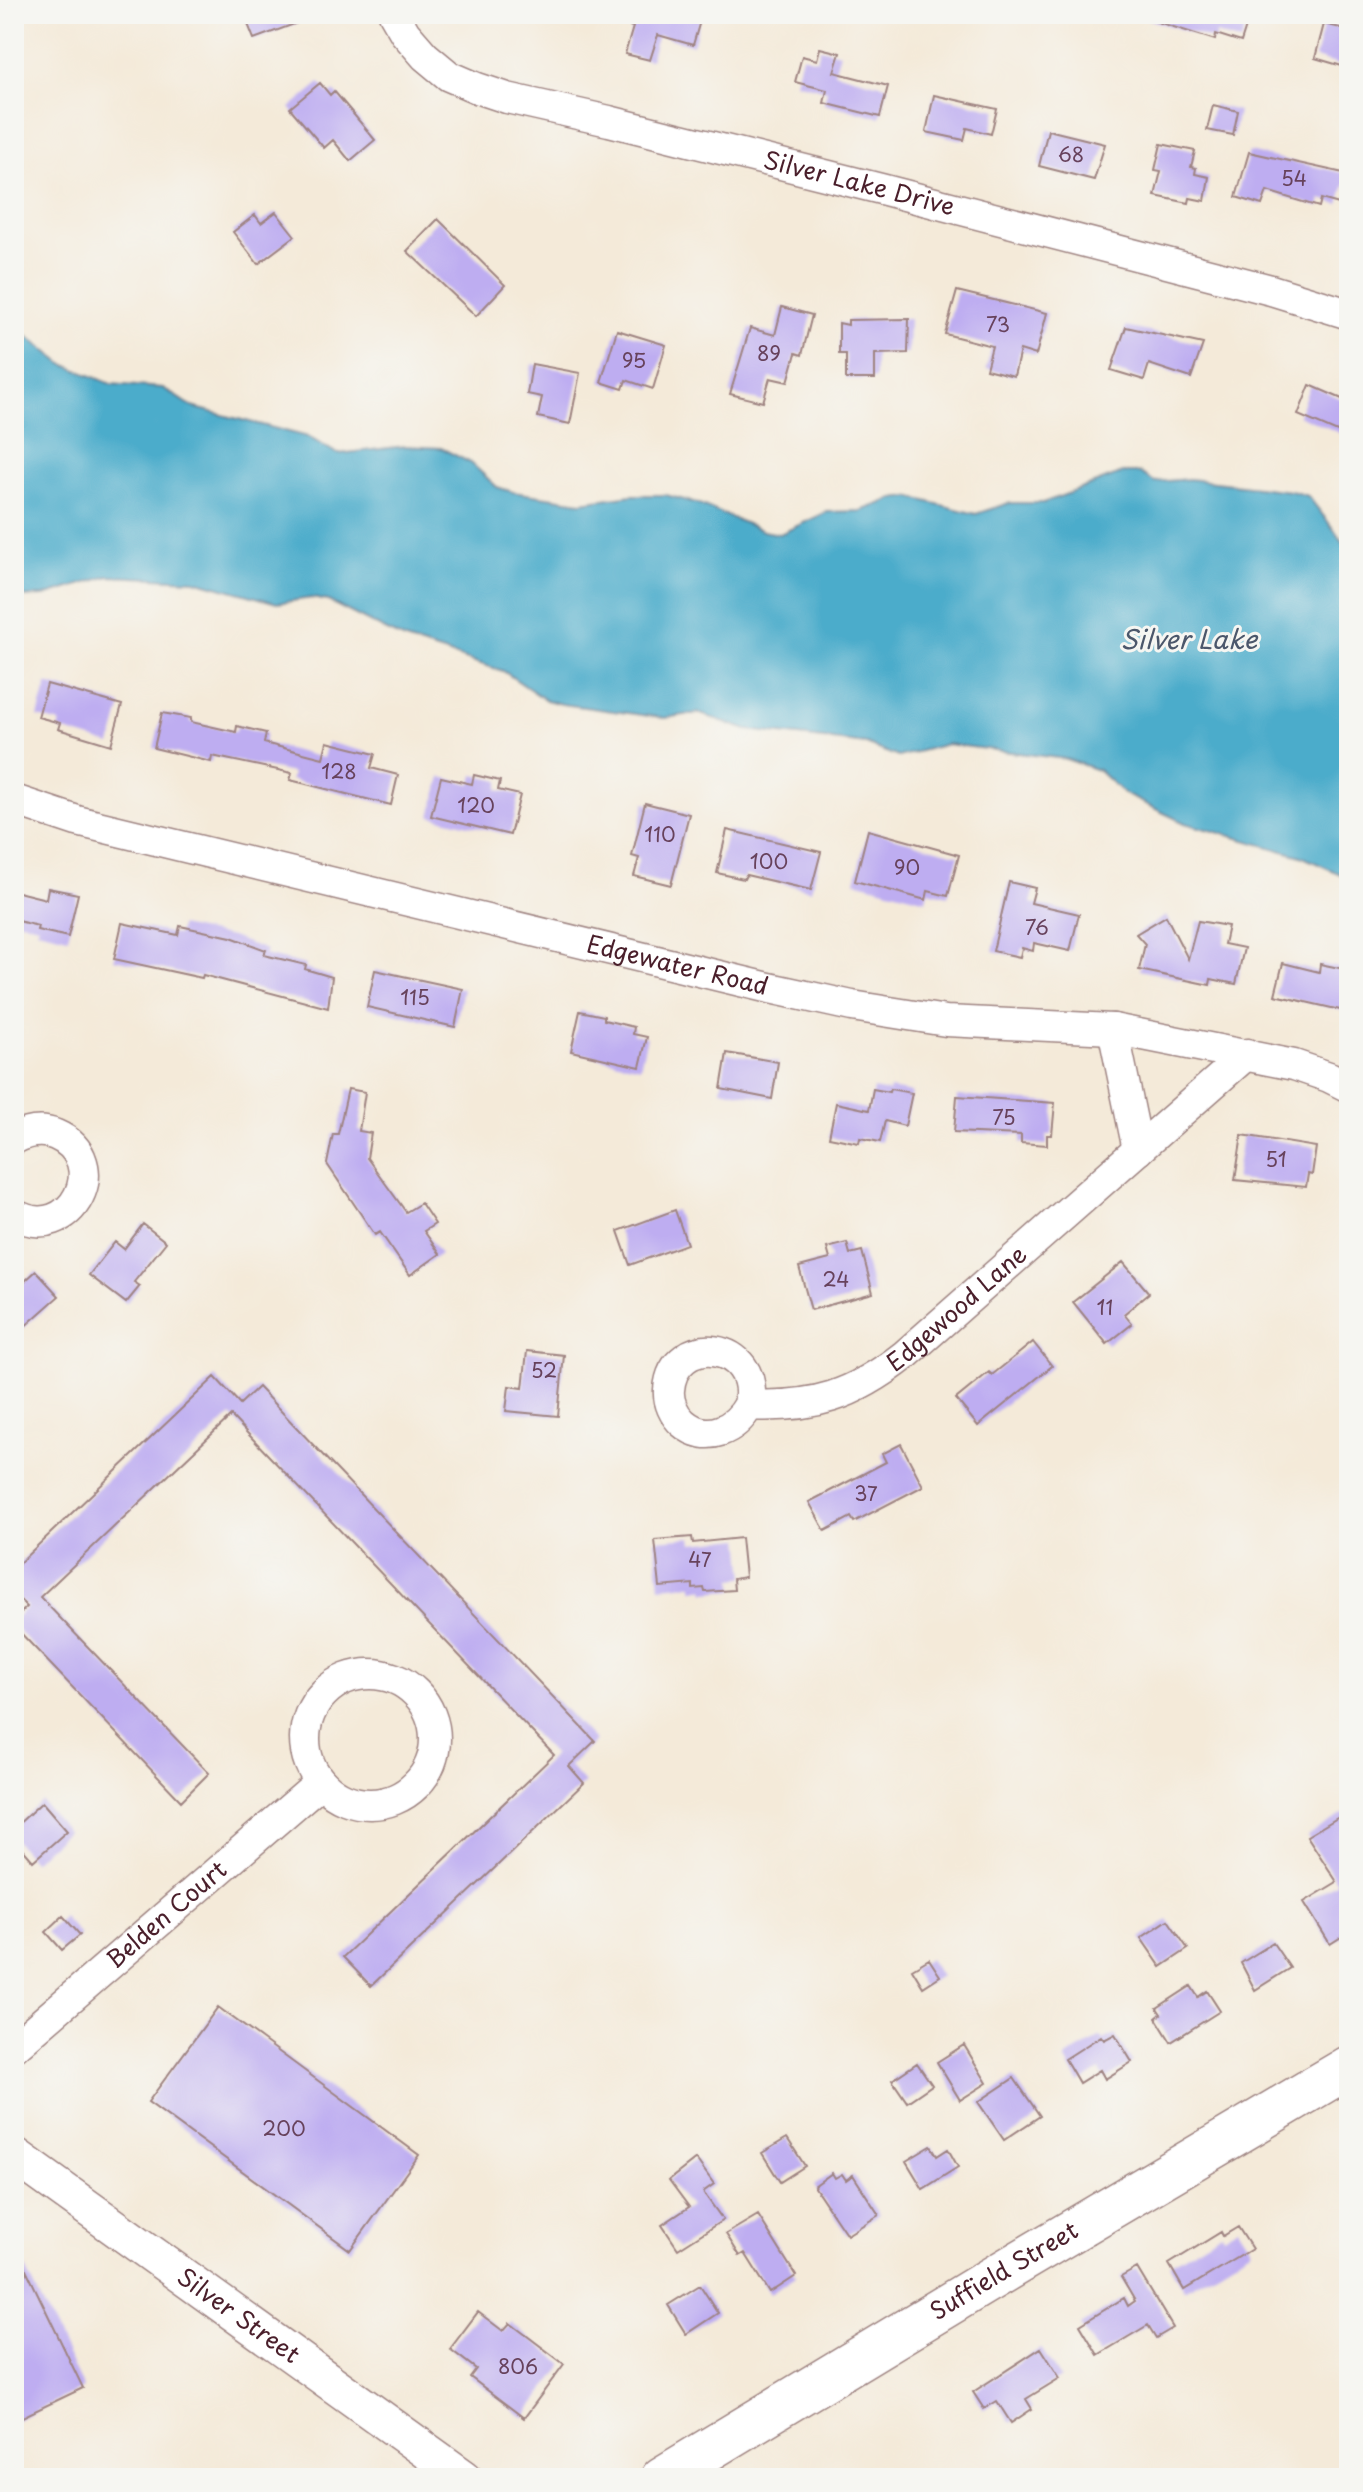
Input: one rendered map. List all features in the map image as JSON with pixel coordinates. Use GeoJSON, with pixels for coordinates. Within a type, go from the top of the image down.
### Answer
{"type":"FeatureCollection","features":[{"type":"Feature","properties":{"kind":"main road","name":"Suffield Street"},"geometry":{"type":"LineString","coordinates":[[662,2478],[1349,2067]]}},
{"type":"Feature","properties":{"kind":"street","name":"Silver Lake Drive"},"geometry":{"type":"LineString","coordinates":[[394,14],[405,33],[425,56],[449,76],[507,98],[866,185],[1271,290],[1349,314]]}},
{"type":"Feature","properties":{"kind":"street","name":"Edgewater Road"},"geometry":{"type":"LineString","coordinates":[[14,800],[108,829],[838,1003],[946,1021],[1113,1029],[1294,1065],[1349,1087]]}},
{"type":"Feature","properties":{"kind":"street"},"geometry":{"type":"LineString","coordinates":[[1113,1029],[1138,1150]]}},
{"type":"Feature","properties":{"kind":"street","name":"Edgewood Lane"},"geometry":{"type":"LineString","coordinates":[[749,1405],[806,1404],[837,1396],[884,1372],[1247,1054]]}},
{"type":"Feature","properties":{"kind":"street"},"geometry":{"type":"LineString","coordinates":[[14,1139],[30,1132],[59,1136],[74,1148],[84,1175],[76,1202],[62,1215],[34,1221],[14,1214]]}},
{"type":"Feature","properties":{"kind":"street"},"geometry":{"type":"LineString","coordinates":[[373,1673],[400,1680],[421,1698],[433,1722],[435,1749],[425,1774],[407,1793],[382,1803],[355,1802],[331,1791],[321,1782],[308,1758],[305,1744],[308,1717],[323,1693],[346,1678],[373,1673]]}},
{"type":"Feature","properties":{"kind":"street","name":"Belden Court"},"geometry":{"type":"LineString","coordinates":[[14,2047],[321,1782]]}},
{"type":"Feature","properties":{"kind":"street","name":"Silver Street"},"geometry":{"type":"LineString","coordinates":[[14,2155],[464,2478]]}},
{"type":"Feature","properties":{"kind":"water","name":"Silver Lake"},"geometry":{"type":"Polygon","coordinates":[[[14,321],[23,333],[63,364],[111,384],[163,388],[192,407],[308,437],[338,454],[406,446],[441,448],[471,463],[497,487],[513,492],[581,502],[632,495],[666,495],[699,504],[763,531],[780,534],[827,512],[861,511],[893,499],[910,497],[976,514],[1009,503],[1043,503],[1123,473],[1140,473],[1155,482],[1189,479],[1291,491],[1308,496],[1349,549],[1349,878],[1301,856],[1185,823],[1124,794],[1098,770],[1066,759],[947,744],[898,757],[866,744],[747,730],[698,713],[664,718],[562,704],[546,700],[503,671],[405,640],[328,601],[312,598],[277,603],[195,580],[109,576],[44,596],[14,597],[14,321]]]}},
{"type":"Feature","properties":{"kind":"building"},"geometry":{"type":"Polygon","coordinates":[[[244,14],[315,14],[316,16],[254,39],[244,14]]]}},
{"type":"Feature","properties":{"kind":"building"},"geometry":{"type":"Polygon","coordinates":[[[608,14],[702,14],[693,45],[658,35],[650,60],[625,54],[633,27],[607,20],[608,14]]]}},
{"type":"Feature","properties":{"kind":"building"},"geometry":{"type":"Polygon","coordinates":[[[1148,14],[1250,14],[1241,42],[1216,34],[1215,40],[1148,19],[1148,14]]]}},
{"type":"Feature","properties":{"kind":"building"},"geometry":{"type":"Polygon","coordinates":[[[1324,24],[1349,30],[1349,62],[1344,60],[1342,66],[1315,58],[1324,24]]]}},
{"type":"Feature","properties":{"kind":"building"},"geometry":{"type":"Polygon","coordinates":[[[820,48],[840,53],[834,72],[888,86],[880,117],[824,103],[827,90],[795,82],[802,56],[817,60],[820,48]]]}},
{"type":"Feature","properties":{"kind":"building"},"geometry":{"type":"Polygon","coordinates":[[[320,83],[330,95],[334,91],[375,140],[350,161],[333,140],[324,148],[290,108],[320,83]]]}},
{"type":"Feature","properties":{"kind":"building"},"geometry":{"type":"Polygon","coordinates":[[[934,95],[997,109],[991,134],[967,128],[964,140],[926,132],[934,95]]]}},
{"type":"Feature","properties":{"kind":"building"},"geometry":{"type":"Polygon","coordinates":[[[1213,105],[1238,111],[1233,135],[1207,130],[1213,105]]]}},
{"type":"Feature","properties":{"kind":"building"},"geometry":{"type":"Polygon","coordinates":[[[1048,130],[1105,144],[1094,180],[1039,166],[1048,130]]]}},
{"type":"Feature","properties":{"kind":"building"},"geometry":{"type":"Polygon","coordinates":[[[1161,144],[1195,151],[1191,167],[1196,168],[1195,174],[1209,177],[1205,201],[1190,198],[1189,203],[1155,196],[1161,171],[1155,170],[1161,144]]]}},
{"type":"Feature","properties":{"kind":"building"},"geometry":{"type":"Polygon","coordinates":[[[1249,152],[1348,174],[1339,204],[1321,199],[1319,207],[1267,191],[1262,205],[1236,197],[1249,152]]]}},
{"type":"Feature","properties":{"kind":"building"},"geometry":{"type":"Polygon","coordinates":[[[276,212],[295,236],[258,264],[233,232],[255,215],[261,223],[276,212]]]}},
{"type":"Feature","properties":{"kind":"building"},"geometry":{"type":"Polygon","coordinates":[[[438,219],[505,285],[476,316],[407,251],[438,219]]]}},
{"type":"Feature","properties":{"kind":"building"},"geometry":{"type":"Polygon","coordinates":[[[957,291],[1047,313],[1036,355],[1020,350],[1014,376],[986,369],[992,346],[945,334],[957,291]]]}},
{"type":"Feature","properties":{"kind":"building"},"geometry":{"type":"Polygon","coordinates":[[[782,307],[812,315],[802,355],[796,353],[788,382],[770,378],[763,402],[730,394],[750,328],[775,335],[782,307]]]}},
{"type":"Feature","properties":{"kind":"building"},"geometry":{"type":"Polygon","coordinates":[[[909,319],[908,353],[875,354],[875,379],[846,379],[846,354],[839,354],[839,323],[848,325],[848,320],[909,319]]]}},
{"type":"Feature","properties":{"kind":"building"},"geometry":{"type":"Polygon","coordinates":[[[1126,327],[1203,344],[1191,378],[1149,364],[1144,380],[1111,370],[1126,327]]]}},
{"type":"Feature","properties":{"kind":"building"},"geometry":{"type":"Polygon","coordinates":[[[617,330],[666,345],[653,389],[626,380],[623,389],[601,382],[617,330]]]}},
{"type":"Feature","properties":{"kind":"building"},"geometry":{"type":"Polygon","coordinates":[[[532,364],[580,373],[570,424],[538,417],[542,397],[527,394],[532,364]]]}},
{"type":"Feature","properties":{"kind":"building"},"geometry":{"type":"Polygon","coordinates":[[[1310,385],[1349,402],[1349,437],[1298,415],[1310,385]]]}},
{"type":"Feature","properties":{"kind":"building"},"geometry":{"type":"Polygon","coordinates":[[[47,684],[122,705],[111,745],[58,729],[60,723],[38,717],[47,684]]]}},
{"type":"Feature","properties":{"kind":"building"},"geometry":{"type":"Polygon","coordinates":[[[162,713],[236,732],[237,726],[266,733],[264,743],[323,758],[327,742],[375,754],[371,768],[398,775],[391,805],[290,780],[292,773],[212,756],[211,762],[154,748],[162,713]]]}},
{"type":"Feature","properties":{"kind":"building"},"geometry":{"type":"Polygon","coordinates":[[[474,775],[500,781],[498,790],[520,795],[510,835],[431,816],[441,777],[472,784],[474,775]]]}},
{"type":"Feature","properties":{"kind":"building"},"geometry":{"type":"Polygon","coordinates":[[[645,803],[689,814],[671,885],[634,876],[639,858],[632,856],[645,803]]]}},
{"type":"Feature","properties":{"kind":"building"},"geometry":{"type":"Polygon","coordinates":[[[727,830],[821,852],[811,890],[746,875],[744,879],[717,873],[727,830]]]}},
{"type":"Feature","properties":{"kind":"building"},"geometry":{"type":"Polygon","coordinates":[[[868,830],[959,855],[948,896],[928,891],[926,900],[855,881],[868,830]]]}},
{"type":"Feature","properties":{"kind":"building"},"geometry":{"type":"Polygon","coordinates":[[[1009,882],[1035,888],[1031,903],[1079,914],[1070,951],[1034,943],[1033,951],[1022,948],[1020,957],[993,951],[1009,882]]]}},
{"type":"Feature","properties":{"kind":"building"},"geometry":{"type":"Polygon","coordinates":[[[48,888],[78,894],[68,937],[37,930],[38,926],[14,920],[14,891],[46,899],[48,888]]]}},
{"type":"Feature","properties":{"kind":"building"},"geometry":{"type":"Polygon","coordinates":[[[1166,916],[1188,959],[1198,921],[1228,926],[1224,944],[1244,948],[1236,984],[1211,979],[1210,985],[1139,970],[1145,944],[1136,934],[1166,916]]]}},
{"type":"Feature","properties":{"kind":"building"},"geometry":{"type":"Polygon","coordinates":[[[122,923],[178,935],[180,926],[231,937],[266,950],[264,955],[306,965],[305,969],[332,977],[328,1008],[203,975],[202,978],[114,959],[122,923]]]}},
{"type":"Feature","properties":{"kind":"building"},"geometry":{"type":"Polygon","coordinates":[[[1283,963],[1319,972],[1320,964],[1349,970],[1349,1012],[1275,995],[1283,963]]]}},
{"type":"Feature","properties":{"kind":"building"},"geometry":{"type":"Polygon","coordinates":[[[375,970],[463,989],[455,1027],[367,1007],[375,970]]]}},
{"type":"Feature","properties":{"kind":"building"},"geometry":{"type":"Polygon","coordinates":[[[580,1011],[634,1027],[633,1034],[647,1037],[640,1067],[571,1051],[580,1011]]]}},
{"type":"Feature","properties":{"kind":"building"},"geometry":{"type":"Polygon","coordinates":[[[727,1053],[778,1062],[772,1099],[721,1089],[727,1053]]]}},
{"type":"Feature","properties":{"kind":"building"},"geometry":{"type":"Polygon","coordinates":[[[348,1089],[365,1092],[359,1131],[371,1133],[367,1158],[406,1212],[421,1203],[435,1224],[424,1231],[440,1254],[410,1275],[380,1232],[375,1235],[327,1164],[333,1134],[338,1134],[348,1089]]]}},
{"type":"Feature","properties":{"kind":"building"},"geometry":{"type":"Polygon","coordinates":[[[873,1089],[912,1093],[905,1126],[885,1121],[880,1142],[860,1138],[859,1143],[829,1137],[836,1103],[869,1110],[873,1089]]]}},
{"type":"Feature","properties":{"kind":"building"},"geometry":{"type":"Polygon","coordinates":[[[957,1096],[1055,1103],[1052,1135],[1047,1135],[1047,1145],[1021,1143],[1021,1135],[954,1132],[957,1096]]]}},
{"type":"Feature","properties":{"kind":"building"},"geometry":{"type":"Polygon","coordinates":[[[1242,1135],[1316,1147],[1312,1175],[1308,1174],[1306,1187],[1235,1180],[1242,1135]]]}},
{"type":"Feature","properties":{"kind":"building"},"geometry":{"type":"Polygon","coordinates":[[[675,1210],[687,1244],[630,1265],[618,1231],[675,1210]]]}},
{"type":"Feature","properties":{"kind":"building"},"geometry":{"type":"Polygon","coordinates":[[[143,1224],[166,1242],[134,1282],[140,1286],[126,1303],[89,1275],[115,1242],[124,1249],[143,1224]]]}},
{"type":"Feature","properties":{"kind":"building"},"geometry":{"type":"Polygon","coordinates":[[[847,1243],[850,1254],[862,1251],[873,1293],[811,1310],[799,1267],[830,1259],[827,1248],[847,1243]]]}},
{"type":"Feature","properties":{"kind":"building"},"geometry":{"type":"Polygon","coordinates":[[[1123,1262],[1149,1293],[1124,1314],[1132,1324],[1107,1344],[1073,1302],[1123,1262]]]}},
{"type":"Feature","properties":{"kind":"building"},"geometry":{"type":"Polygon","coordinates":[[[36,1271],[59,1296],[14,1336],[14,1291],[36,1271]]]}},
{"type":"Feature","properties":{"kind":"building"},"geometry":{"type":"Polygon","coordinates":[[[1033,1342],[1052,1366],[978,1426],[956,1399],[1033,1342]]]}},
{"type":"Feature","properties":{"kind":"building"},"geometry":{"type":"Polygon","coordinates":[[[527,1351],[564,1355],[558,1416],[506,1411],[509,1386],[523,1388],[527,1351]]]}},
{"type":"Feature","properties":{"kind":"building"},"geometry":{"type":"Polygon","coordinates":[[[215,1377],[240,1404],[258,1387],[595,1741],[569,1766],[584,1783],[371,1986],[343,1957],[554,1755],[231,1416],[40,1597],[209,1773],[181,1801],[14,1626],[14,1619],[27,1607],[14,1594],[14,1568],[215,1377]]]}},
{"type":"Feature","properties":{"kind":"building"},"geometry":{"type":"Polygon","coordinates":[[[901,1444],[923,1486],[854,1522],[851,1517],[825,1531],[809,1502],[886,1462],[882,1454],[901,1444]]]}},
{"type":"Feature","properties":{"kind":"building"},"geometry":{"type":"Polygon","coordinates":[[[692,1537],[693,1543],[741,1538],[745,1577],[733,1579],[734,1590],[705,1592],[704,1588],[693,1589],[693,1584],[660,1587],[655,1540],[692,1537]]]}},
{"type":"Feature","properties":{"kind":"building"},"geometry":{"type":"Polygon","coordinates":[[[42,1802],[67,1831],[33,1861],[14,1839],[14,1828],[42,1802]]]}},
{"type":"Feature","properties":{"kind":"building"},"geometry":{"type":"Polygon","coordinates":[[[1349,1811],[1349,1932],[1330,1944],[1304,1902],[1337,1882],[1307,1836],[1349,1811]]]}},
{"type":"Feature","properties":{"kind":"building"},"geometry":{"type":"Polygon","coordinates":[[[63,1916],[80,1935],[62,1950],[46,1932],[63,1916]]]}},
{"type":"Feature","properties":{"kind":"building"},"geometry":{"type":"Polygon","coordinates":[[[1168,1920],[1188,1949],[1161,1967],[1141,1938],[1168,1920]]]}},
{"type":"Feature","properties":{"kind":"building"},"geometry":{"type":"Polygon","coordinates":[[[1273,1943],[1290,1968],[1255,1990],[1241,1963],[1273,1943]]]}},
{"type":"Feature","properties":{"kind":"building"},"geometry":{"type":"Polygon","coordinates":[[[929,1959],[940,1976],[923,1987],[912,1969],[929,1959]]]}},
{"type":"Feature","properties":{"kind":"building"},"geometry":{"type":"Polygon","coordinates":[[[1191,1986],[1198,1997],[1207,1991],[1220,2011],[1171,2042],[1156,2018],[1161,2014],[1157,2008],[1191,1986]]]}},
{"type":"Feature","properties":{"kind":"building"},"geometry":{"type":"Polygon","coordinates":[[[218,2007],[419,2155],[350,2250],[148,2102],[218,2007]]]}},
{"type":"Feature","properties":{"kind":"building"},"geometry":{"type":"Polygon","coordinates":[[[1115,2034],[1132,2062],[1105,2079],[1100,2070],[1079,2083],[1065,2059],[1101,2036],[1104,2040],[1115,2034]]]}},
{"type":"Feature","properties":{"kind":"building"},"geometry":{"type":"Polygon","coordinates":[[[964,2045],[987,2083],[960,2100],[937,2062],[964,2045]]]}},
{"type":"Feature","properties":{"kind":"building"},"geometry":{"type":"Polygon","coordinates":[[[917,2063],[932,2085],[907,2102],[892,2080],[917,2063]]]}},
{"type":"Feature","properties":{"kind":"building"},"geometry":{"type":"Polygon","coordinates":[[[1014,2078],[1040,2116],[1004,2140],[978,2102],[1014,2078]]]}},
{"type":"Feature","properties":{"kind":"building"},"geometry":{"type":"Polygon","coordinates":[[[787,2138],[805,2166],[780,2182],[762,2153],[787,2138]]]}},
{"type":"Feature","properties":{"kind":"building"},"geometry":{"type":"Polygon","coordinates":[[[931,2146],[937,2156],[948,2149],[958,2167],[923,2189],[906,2161],[931,2146]]]}},
{"type":"Feature","properties":{"kind":"building"},"geometry":{"type":"Polygon","coordinates":[[[696,2159],[714,2184],[703,2192],[723,2220],[678,2249],[662,2225],[689,2207],[669,2180],[696,2159]]]}},
{"type":"Feature","properties":{"kind":"building"},"geometry":{"type":"Polygon","coordinates":[[[832,2173],[835,2178],[842,2174],[846,2180],[853,2175],[879,2215],[847,2235],[814,2186],[832,2173]]]}},
{"type":"Feature","properties":{"kind":"building"},"geometry":{"type":"Polygon","coordinates":[[[758,2215],[796,2276],[770,2293],[745,2253],[740,2256],[726,2234],[758,2215]]]}},
{"type":"Feature","properties":{"kind":"building"},"geometry":{"type":"Polygon","coordinates":[[[1238,2227],[1252,2249],[1184,2290],[1169,2264],[1221,2232],[1223,2236],[1238,2227]]]}},
{"type":"Feature","properties":{"kind":"building"},"geometry":{"type":"Polygon","coordinates":[[[14,2244],[83,2388],[14,2421],[14,2244]]]}},
{"type":"Feature","properties":{"kind":"building"},"geometry":{"type":"Polygon","coordinates":[[[1137,2268],[1173,2328],[1156,2338],[1148,2325],[1098,2355],[1080,2325],[1124,2298],[1128,2306],[1135,2301],[1121,2277],[1137,2268]]]}},
{"type":"Feature","properties":{"kind":"building"},"geometry":{"type":"Polygon","coordinates":[[[700,2285],[718,2313],[686,2334],[668,2305],[700,2285]]]}},
{"type":"Feature","properties":{"kind":"building"},"geometry":{"type":"Polygon","coordinates":[[[478,2312],[503,2331],[510,2323],[564,2364],[524,2418],[470,2377],[476,2369],[450,2349],[478,2312]]]}},
{"type":"Feature","properties":{"kind":"building"},"geometry":{"type":"Polygon","coordinates":[[[1041,2348],[1060,2378],[1026,2399],[1032,2409],[1011,2423],[997,2401],[984,2409],[973,2392],[1041,2348]]]}}]}
